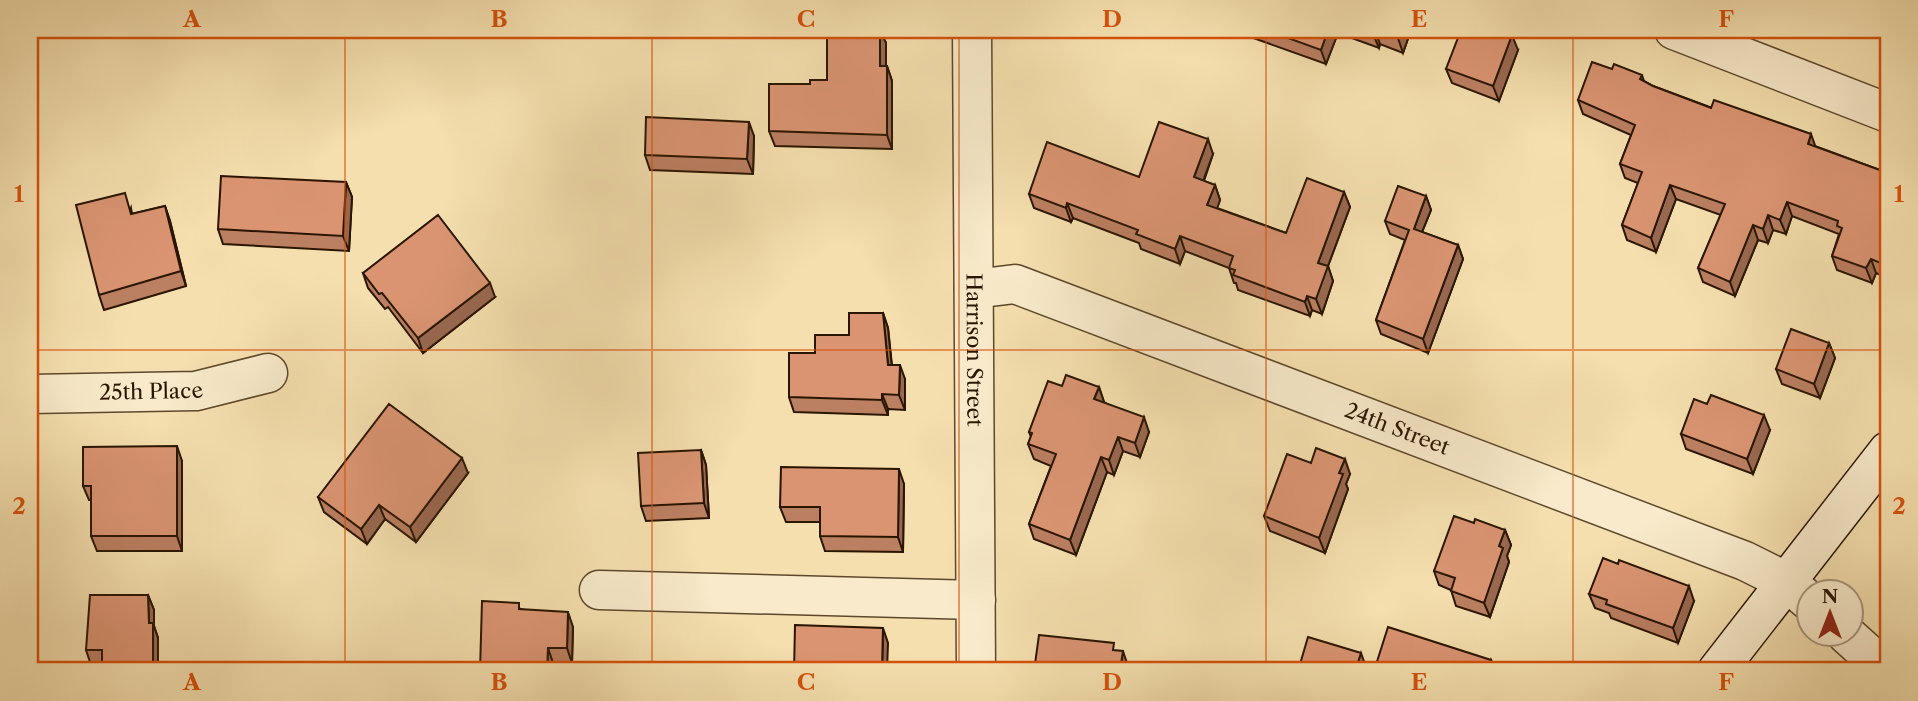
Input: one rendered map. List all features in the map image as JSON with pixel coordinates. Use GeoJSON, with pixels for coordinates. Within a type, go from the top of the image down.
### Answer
{"type":"FeatureCollection","features":[{"type":"Feature","properties":{"kind":"street","name":"Harrison Street"},"geometry":{"type":"LineString","coordinates":[[972,30],[976,671]]}},
{"type":"Feature","properties":{"kind":"street"},"geometry":{"type":"LineString","coordinates":[[1674,30],[1888,113]]}},
{"type":"Feature","properties":{"kind":"street","name":"24th Street"},"geometry":{"type":"LineString","coordinates":[[974,289],[1015,285],[1745,561],[1796,591]]}},
{"type":"Feature","properties":{"kind":"street","name":"25th Place"},"geometry":{"type":"LineString","coordinates":[[30,394],[196,391],[268,373]]}},
{"type":"Feature","properties":{"kind":"street"},"geometry":{"type":"LineString","coordinates":[[1807,578],[1888,451]]}},
{"type":"Feature","properties":{"kind":"street"},"geometry":{"type":"LineString","coordinates":[[599,590],[976,600]]}},
{"type":"Feature","properties":{"kind":"street"},"geometry":{"type":"LineString","coordinates":[[1717,671],[1796,594]]}},
{"type":"Feature","properties":{"kind":"street"},"geometry":{"type":"LineString","coordinates":[[1861,648],[1888,671]]}},
{"type":"Feature","properties":{"kind":"building"},"geometry":{"type":"Polygon","coordinates":[[[827,30],[880,30],[880,66],[887,66],[887,135],[769,131],[769,84],[810,84],[810,80],[827,80],[827,30]]]}},
{"type":"Feature","properties":{"kind":"building"},"geometry":{"type":"Polygon","coordinates":[[[1266,30],[1328,30],[1321,50],[1266,30]]]}},
{"type":"Feature","properties":{"kind":"building"},"geometry":{"type":"Polygon","coordinates":[[[1377,30],[1401,30],[1398,38],[1377,30]]]}},
{"type":"Feature","properties":{"kind":"building"},"geometry":{"type":"Polygon","coordinates":[[[1461,30],[1497,30],[1512,35],[1493,86],[1446,69],[1461,30]]]}},
{"type":"Feature","properties":{"kind":"building"},"geometry":{"type":"Polygon","coordinates":[[[1592,62],[1612,69],[1614,64],[1642,75],[1640,79],[1653,86],[1711,108],[1714,100],[1811,134],[1808,144],[1888,173],[1888,266],[1871,259],[1866,268],[1832,256],[1842,228],[1837,226],[1838,221],[1787,202],[1780,220],[1768,215],[1763,229],[1753,225],[1730,282],[1698,268],[1725,204],[1670,185],[1651,238],[1622,225],[1642,172],[1620,164],[1635,125],[1578,100],[1592,62]]]}},
{"type":"Feature","properties":{"kind":"building"},"geometry":{"type":"Polygon","coordinates":[[[646,117],[749,122],[747,159],[645,155],[646,117]]]}},
{"type":"Feature","properties":{"kind":"building"},"geometry":{"type":"Polygon","coordinates":[[[1159,122],[1208,139],[1194,177],[1215,185],[1207,205],[1286,233],[1307,178],[1344,192],[1318,263],[1328,266],[1316,299],[1307,296],[1305,302],[1233,275],[1235,270],[1229,268],[1233,256],[1180,236],[1175,249],[1136,234],[1138,230],[1067,203],[1066,208],[1029,194],[1047,142],[1139,177],[1159,122]]]}},
{"type":"Feature","properties":{"kind":"building"},"geometry":{"type":"Polygon","coordinates":[[[221,176],[346,182],[343,236],[218,229],[221,176]]]}},
{"type":"Feature","properties":{"kind":"building"},"geometry":{"type":"Polygon","coordinates":[[[1398,186],[1426,196],[1414,229],[1458,245],[1423,339],[1376,320],[1409,230],[1385,221],[1398,186]]]}},
{"type":"Feature","properties":{"kind":"building"},"geometry":{"type":"Polygon","coordinates":[[[125,193],[131,214],[165,206],[181,271],[99,295],[76,205],[125,193]]]}},
{"type":"Feature","properties":{"kind":"building"},"geometry":{"type":"Polygon","coordinates":[[[438,215],[490,283],[418,338],[363,273],[438,215]]]}},
{"type":"Feature","properties":{"kind":"building"},"geometry":{"type":"Polygon","coordinates":[[[849,313],[883,313],[888,365],[900,365],[899,395],[882,394],[882,400],[789,397],[789,353],[815,353],[815,335],[849,335],[849,313]]]}},
{"type":"Feature","properties":{"kind":"building"},"geometry":{"type":"Polygon","coordinates":[[[1791,329],[1829,343],[1814,384],[1776,369],[1791,329]]]}},
{"type":"Feature","properties":{"kind":"building"},"geometry":{"type":"Polygon","coordinates":[[[1066,375],[1099,387],[1094,399],[1144,417],[1135,443],[1118,437],[1109,460],[1101,457],[1070,540],[1029,524],[1056,454],[1028,444],[1032,433],[1029,432],[1048,381],[1062,386],[1066,375]]]}},
{"type":"Feature","properties":{"kind":"building"},"geometry":{"type":"Polygon","coordinates":[[[1711,395],[1764,415],[1747,459],[1681,434],[1694,399],[1707,404],[1711,395]]]}},
{"type":"Feature","properties":{"kind":"building"},"geometry":{"type":"Polygon","coordinates":[[[389,404],[462,458],[410,527],[379,505],[361,529],[318,497],[389,404]]]}},
{"type":"Feature","properties":{"kind":"building"},"geometry":{"type":"Polygon","coordinates":[[[177,446],[177,536],[91,536],[91,486],[83,486],[83,447],[177,446]]]}},
{"type":"Feature","properties":{"kind":"building"},"geometry":{"type":"Polygon","coordinates":[[[1316,448],[1345,459],[1339,473],[1343,474],[1319,538],[1264,516],[1287,454],[1311,463],[1316,448]]]}},
{"type":"Feature","properties":{"kind":"building"},"geometry":{"type":"Polygon","coordinates":[[[701,450],[704,503],[641,506],[638,453],[701,450]]]}},
{"type":"Feature","properties":{"kind":"building"},"geometry":{"type":"Polygon","coordinates":[[[781,467],[899,469],[898,537],[820,536],[820,507],[780,507],[781,467]]]}},
{"type":"Feature","properties":{"kind":"building"},"geometry":{"type":"Polygon","coordinates":[[[1454,516],[1474,523],[1475,519],[1505,530],[1499,546],[1503,548],[1484,603],[1451,591],[1455,578],[1434,571],[1454,516]]]}},
{"type":"Feature","properties":{"kind":"building"},"geometry":{"type":"Polygon","coordinates":[[[1603,558],[1618,564],[1619,560],[1689,586],[1673,628],[1606,604],[1607,600],[1589,594],[1603,558]]]}},
{"type":"Feature","properties":{"kind":"building"},"geometry":{"type":"Polygon","coordinates":[[[90,595],[148,595],[149,623],[153,623],[153,664],[131,664],[131,671],[102,671],[102,650],[86,650],[90,595]]]}},
{"type":"Feature","properties":{"kind":"building"},"geometry":{"type":"Polygon","coordinates":[[[482,601],[519,603],[519,609],[568,612],[567,648],[548,648],[547,671],[480,671],[482,601]]]}},
{"type":"Feature","properties":{"kind":"building"},"geometry":{"type":"Polygon","coordinates":[[[795,625],[883,628],[882,671],[794,671],[795,625]]]}},
{"type":"Feature","properties":{"kind":"building"},"geometry":{"type":"Polygon","coordinates":[[[1388,627],[1491,660],[1487,671],[1374,671],[1388,627]]]}},
{"type":"Feature","properties":{"kind":"building"},"geometry":{"type":"Polygon","coordinates":[[[1039,635],[1114,643],[1113,650],[1123,651],[1120,671],[1034,671],[1039,635]]]}},
{"type":"Feature","properties":{"kind":"building"},"geometry":{"type":"Polygon","coordinates":[[[1308,637],[1361,653],[1355,671],[1298,671],[1308,637]]]}}]}
